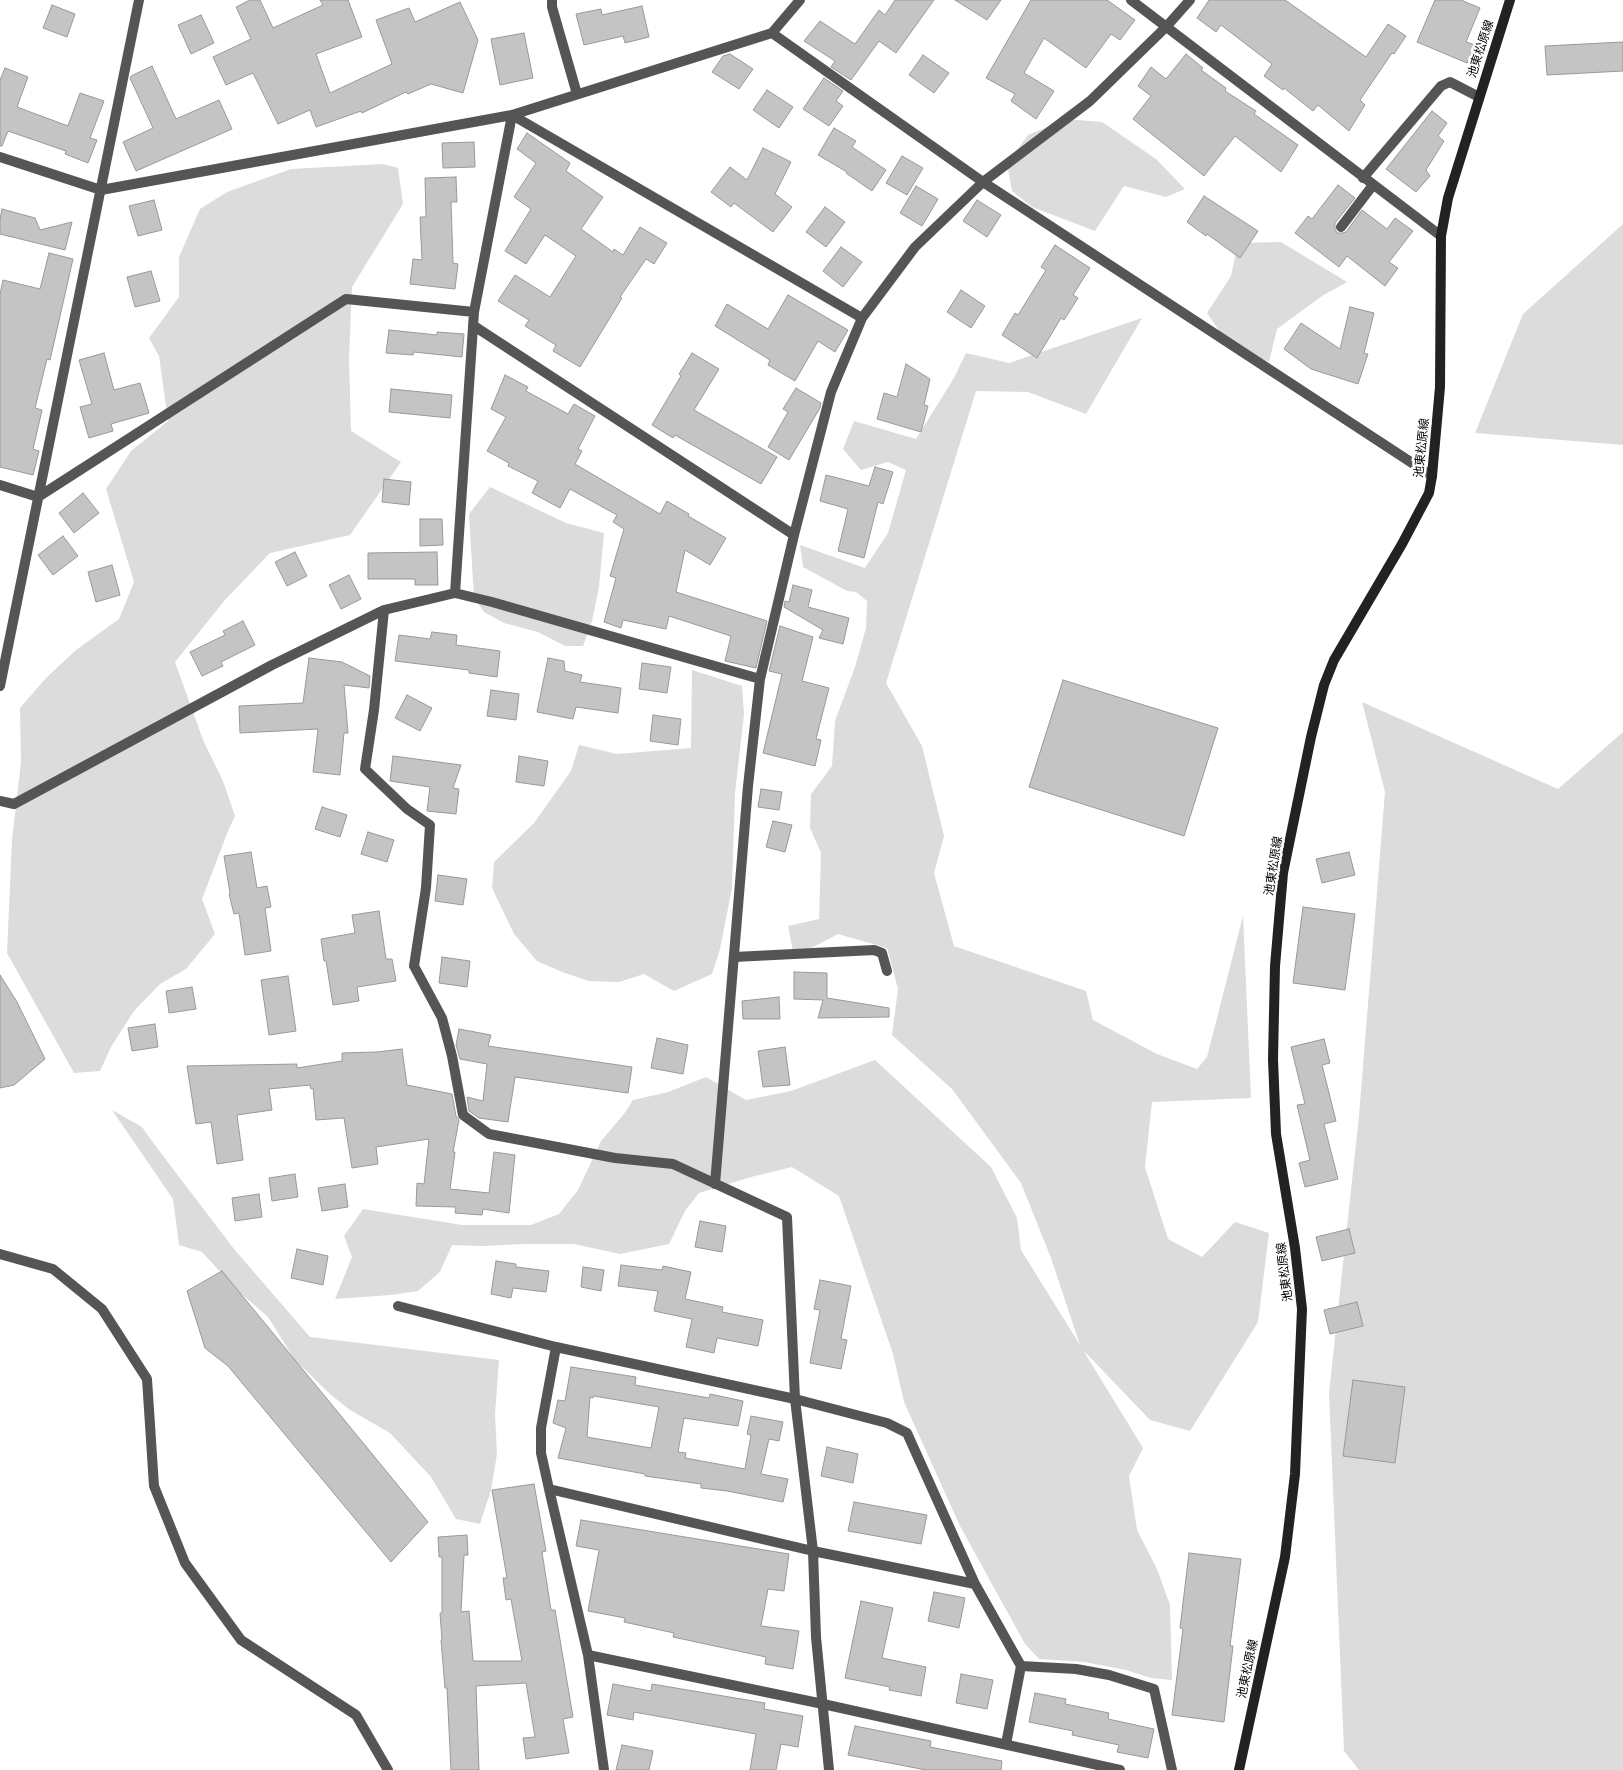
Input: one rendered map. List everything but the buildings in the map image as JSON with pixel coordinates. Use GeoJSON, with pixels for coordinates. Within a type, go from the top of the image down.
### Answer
{"type":"FeatureCollection","features":[{"type":"Feature","properties":{"kind":"main road","name":"池東松原線"},"geometry":{"type":"LineString","coordinates":[[1239,1770],[1285,1557],[1295,1474],[1302,1309],[1295,1248],[1276,1134],[1273,1059],[1275,966],[1283,873],[1311,737],[1324,685],[1334,660],[1402,544],[1429,493],[1440,387],[1441,236],[1448,198],[1510,0]]}},
{"type":"Feature","properties":{"kind":"street"},"geometry":{"type":"LineString","coordinates":[[0,686],[139,0]]}},
{"type":"Feature","properties":{"kind":"street"},"geometry":{"type":"LineString","coordinates":[[552,0],[552,7],[577,94]]}},
{"type":"Feature","properties":{"kind":"street"},"geometry":{"type":"LineString","coordinates":[[0,157],[102,190],[512,114],[772,33],[800,0]]}},
{"type":"Feature","properties":{"kind":"street"},"geometry":{"type":"LineString","coordinates":[[1131,0],[1441,236]]}},
{"type":"Feature","properties":{"kind":"street"},"geometry":{"type":"LineString","coordinates":[[715,1184],[748,786],[760,679],[794,535],[831,392],[862,318],[915,247],[983,182],[1090,101],[1166,27],[1190,0]]}},
{"type":"Feature","properties":{"kind":"street"},"geometry":{"type":"LineString","coordinates":[[772,33],[983,182],[1432,476]]}},
{"type":"Feature","properties":{"kind":"street"},"geometry":{"type":"LineString","coordinates":[[1364,178],[1440,86],[1450,82],[1479,97]]}},
{"type":"Feature","properties":{"kind":"street"},"geometry":{"type":"LineString","coordinates":[[455,594],[474,312],[512,114]]}},
{"type":"Feature","properties":{"kind":"street"},"geometry":{"type":"LineString","coordinates":[[512,114],[862,318]]}},
{"type":"Feature","properties":{"kind":"street"},"geometry":{"type":"LineString","coordinates":[[1341,228],[1374,185]]}},
{"type":"Feature","properties":{"kind":"street"},"geometry":{"type":"LineString","coordinates":[[38,497],[346,299],[474,312]]}},
{"type":"Feature","properties":{"kind":"street"},"geometry":{"type":"LineString","coordinates":[[474,326],[794,535]]}},
{"type":"Feature","properties":{"kind":"street"},"geometry":{"type":"LineString","coordinates":[[0,485],[38,497]]}},
{"type":"Feature","properties":{"kind":"street"},"geometry":{"type":"LineString","coordinates":[[0,802],[14,804],[272,665],[384,610],[455,594],[492,602],[760,679]]}},
{"type":"Feature","properties":{"kind":"street"},"geometry":{"type":"LineString","coordinates":[[384,610],[374,710],[365,769],[406,809],[430,825],[426,888],[414,966],[442,1018],[452,1056],[463,1115],[489,1134],[615,1158],[674,1164],[787,1217],[795,1399],[813,1551],[816,1637],[829,1770]]}},
{"type":"Feature","properties":{"kind":"street"},"geometry":{"type":"LineString","coordinates":[[734,957],[874,950],[882,953],[887,971]]}},
{"type":"Feature","properties":{"kind":"street"},"geometry":{"type":"LineString","coordinates":[[0,1254],[53,1269],[102,1309],[147,1379],[154,1486],[185,1563],[241,1640],[356,1715],[388,1770]]}},
{"type":"Feature","properties":{"kind":"street"},"geometry":{"type":"LineString","coordinates":[[398,1306],[556,1347],[795,1399],[887,1423],[907,1433],[975,1584],[1022,1666],[1006,1744]]}},
{"type":"Feature","properties":{"kind":"street"},"geometry":{"type":"LineString","coordinates":[[556,1347],[541,1428],[541,1453],[588,1655],[604,1770]]}},
{"type":"Feature","properties":{"kind":"street"},"geometry":{"type":"LineString","coordinates":[[549,1490],[813,1551],[975,1584]]}},
{"type":"Feature","properties":{"kind":"street"},"geometry":{"type":"LineString","coordinates":[[588,1655],[824,1704],[1120,1770]]}},
{"type":"Feature","properties":{"kind":"street"},"geometry":{"type":"LineString","coordinates":[[1022,1666],[1076,1669],[1109,1675],[1154,1689],[1172,1770]]}},
{"type":"Feature","properties":{"kind":"shaded area"},"geometry":{"type":"Polygon","coordinates":[[[1066,119],[1102,122],[1156,159],[1185,189],[1166,197],[1124,186],[1095,231],[1032,207],[1012,191],[1007,164],[1028,135],[1066,119]]]}},
{"type":"Feature","properties":{"kind":"shaded area"},"geometry":{"type":"Polygon","coordinates":[[[383,164],[398,168],[403,204],[352,287],[349,359],[351,431],[401,462],[350,535],[270,553],[225,600],[175,662],[203,740],[223,781],[235,816],[202,899],[215,934],[186,969],[160,984],[134,1011],[111,1047],[100,1071],[74,1073],[7,953],[12,840],[21,762],[20,708],[46,678],[76,650],[119,619],[134,582],[106,489],[131,451],[168,421],[159,356],[149,338],[179,297],[179,257],[200,209],[227,192],[291,169],[383,164]]]}},
{"type":"Feature","properties":{"kind":"shaded area"},"geometry":{"type":"Polygon","coordinates":[[[1623,224],[1623,445],[1475,433],[1523,314],[1623,224]]]}},
{"type":"Feature","properties":{"kind":"shaded area"},"geometry":{"type":"Polygon","coordinates":[[[1281,242],[1347,282],[1322,296],[1277,329],[1269,362],[1227,342],[1207,313],[1231,276],[1238,243],[1281,242]]]}},
{"type":"Feature","properties":{"kind":"shaded area"},"geometry":{"type":"Polygon","coordinates":[[[1142,318],[1086,414],[1028,392],[976,391],[886,683],[922,746],[944,836],[934,873],[954,946],[1086,991],[1093,1020],[1157,1054],[1197,1069],[1207,1057],[1243,916],[1251,1098],[1152,1102],[1145,1167],[1168,1239],[1202,1257],[1235,1222],[1269,1233],[1258,1322],[1190,1431],[1150,1420],[1083,1350],[1143,1448],[1129,1476],[1137,1530],[1157,1569],[1170,1605],[1172,1680],[1151,1678],[1126,1670],[1084,1662],[1039,1659],[1025,1644],[960,1526],[904,1402],[893,1354],[839,1196],[792,1167],[699,1193],[685,1211],[669,1244],[620,1254],[574,1244],[452,1245],[440,1272],[418,1291],[335,1299],[352,1257],[344,1236],[363,1209],[462,1225],[531,1225],[559,1214],[578,1190],[601,1141],[624,1114],[633,1100],[668,1092],[706,1077],[746,1100],[791,1091],[875,1060],[991,1167],[1017,1218],[1021,1250],[1080,1345],[1051,1258],[1021,1183],[952,1089],[892,1035],[898,989],[887,948],[838,934],[794,957],[788,926],[819,919],[821,853],[810,828],[811,794],[832,766],[835,721],[855,667],[866,628],[867,601],[856,592],[847,591],[803,567],[800,545],[865,568],[888,533],[906,470],[888,462],[861,470],[843,449],[854,421],[916,439],[954,378],[966,353],[1009,363],[1142,318]]]}},
{"type":"Feature","properties":{"kind":"shaded area"},"geometry":{"type":"Polygon","coordinates":[[[490,487],[566,523],[604,533],[599,587],[592,621],[583,646],[565,646],[538,632],[504,623],[484,612],[474,598],[469,514],[490,487]]]}},
{"type":"Feature","properties":{"kind":"shaded area"},"geometry":{"type":"Polygon","coordinates":[[[692,670],[742,686],[744,714],[735,793],[732,888],[720,949],[712,974],[674,991],[644,974],[619,982],[589,981],[537,961],[514,934],[492,888],[494,862],[534,823],[571,771],[579,745],[617,754],[691,748],[692,670]]]}},
{"type":"Feature","properties":{"kind":"shaded area"},"geometry":{"type":"Polygon","coordinates":[[[1362,702],[1558,789],[1623,732],[1623,1770],[1359,1770],[1344,1751],[1329,1393],[1359,1116],[1385,792],[1362,702]]]}},
{"type":"Feature","properties":{"kind":"shaded area"},"geometry":{"type":"Polygon","coordinates":[[[112,1110],[142,1127],[234,1249],[310,1337],[499,1360],[495,1414],[497,1454],[491,1490],[480,1524],[456,1519],[431,1477],[390,1433],[350,1410],[330,1394],[295,1360],[268,1317],[237,1290],[202,1252],[179,1245],[173,1199],[112,1110]]]}}]}
